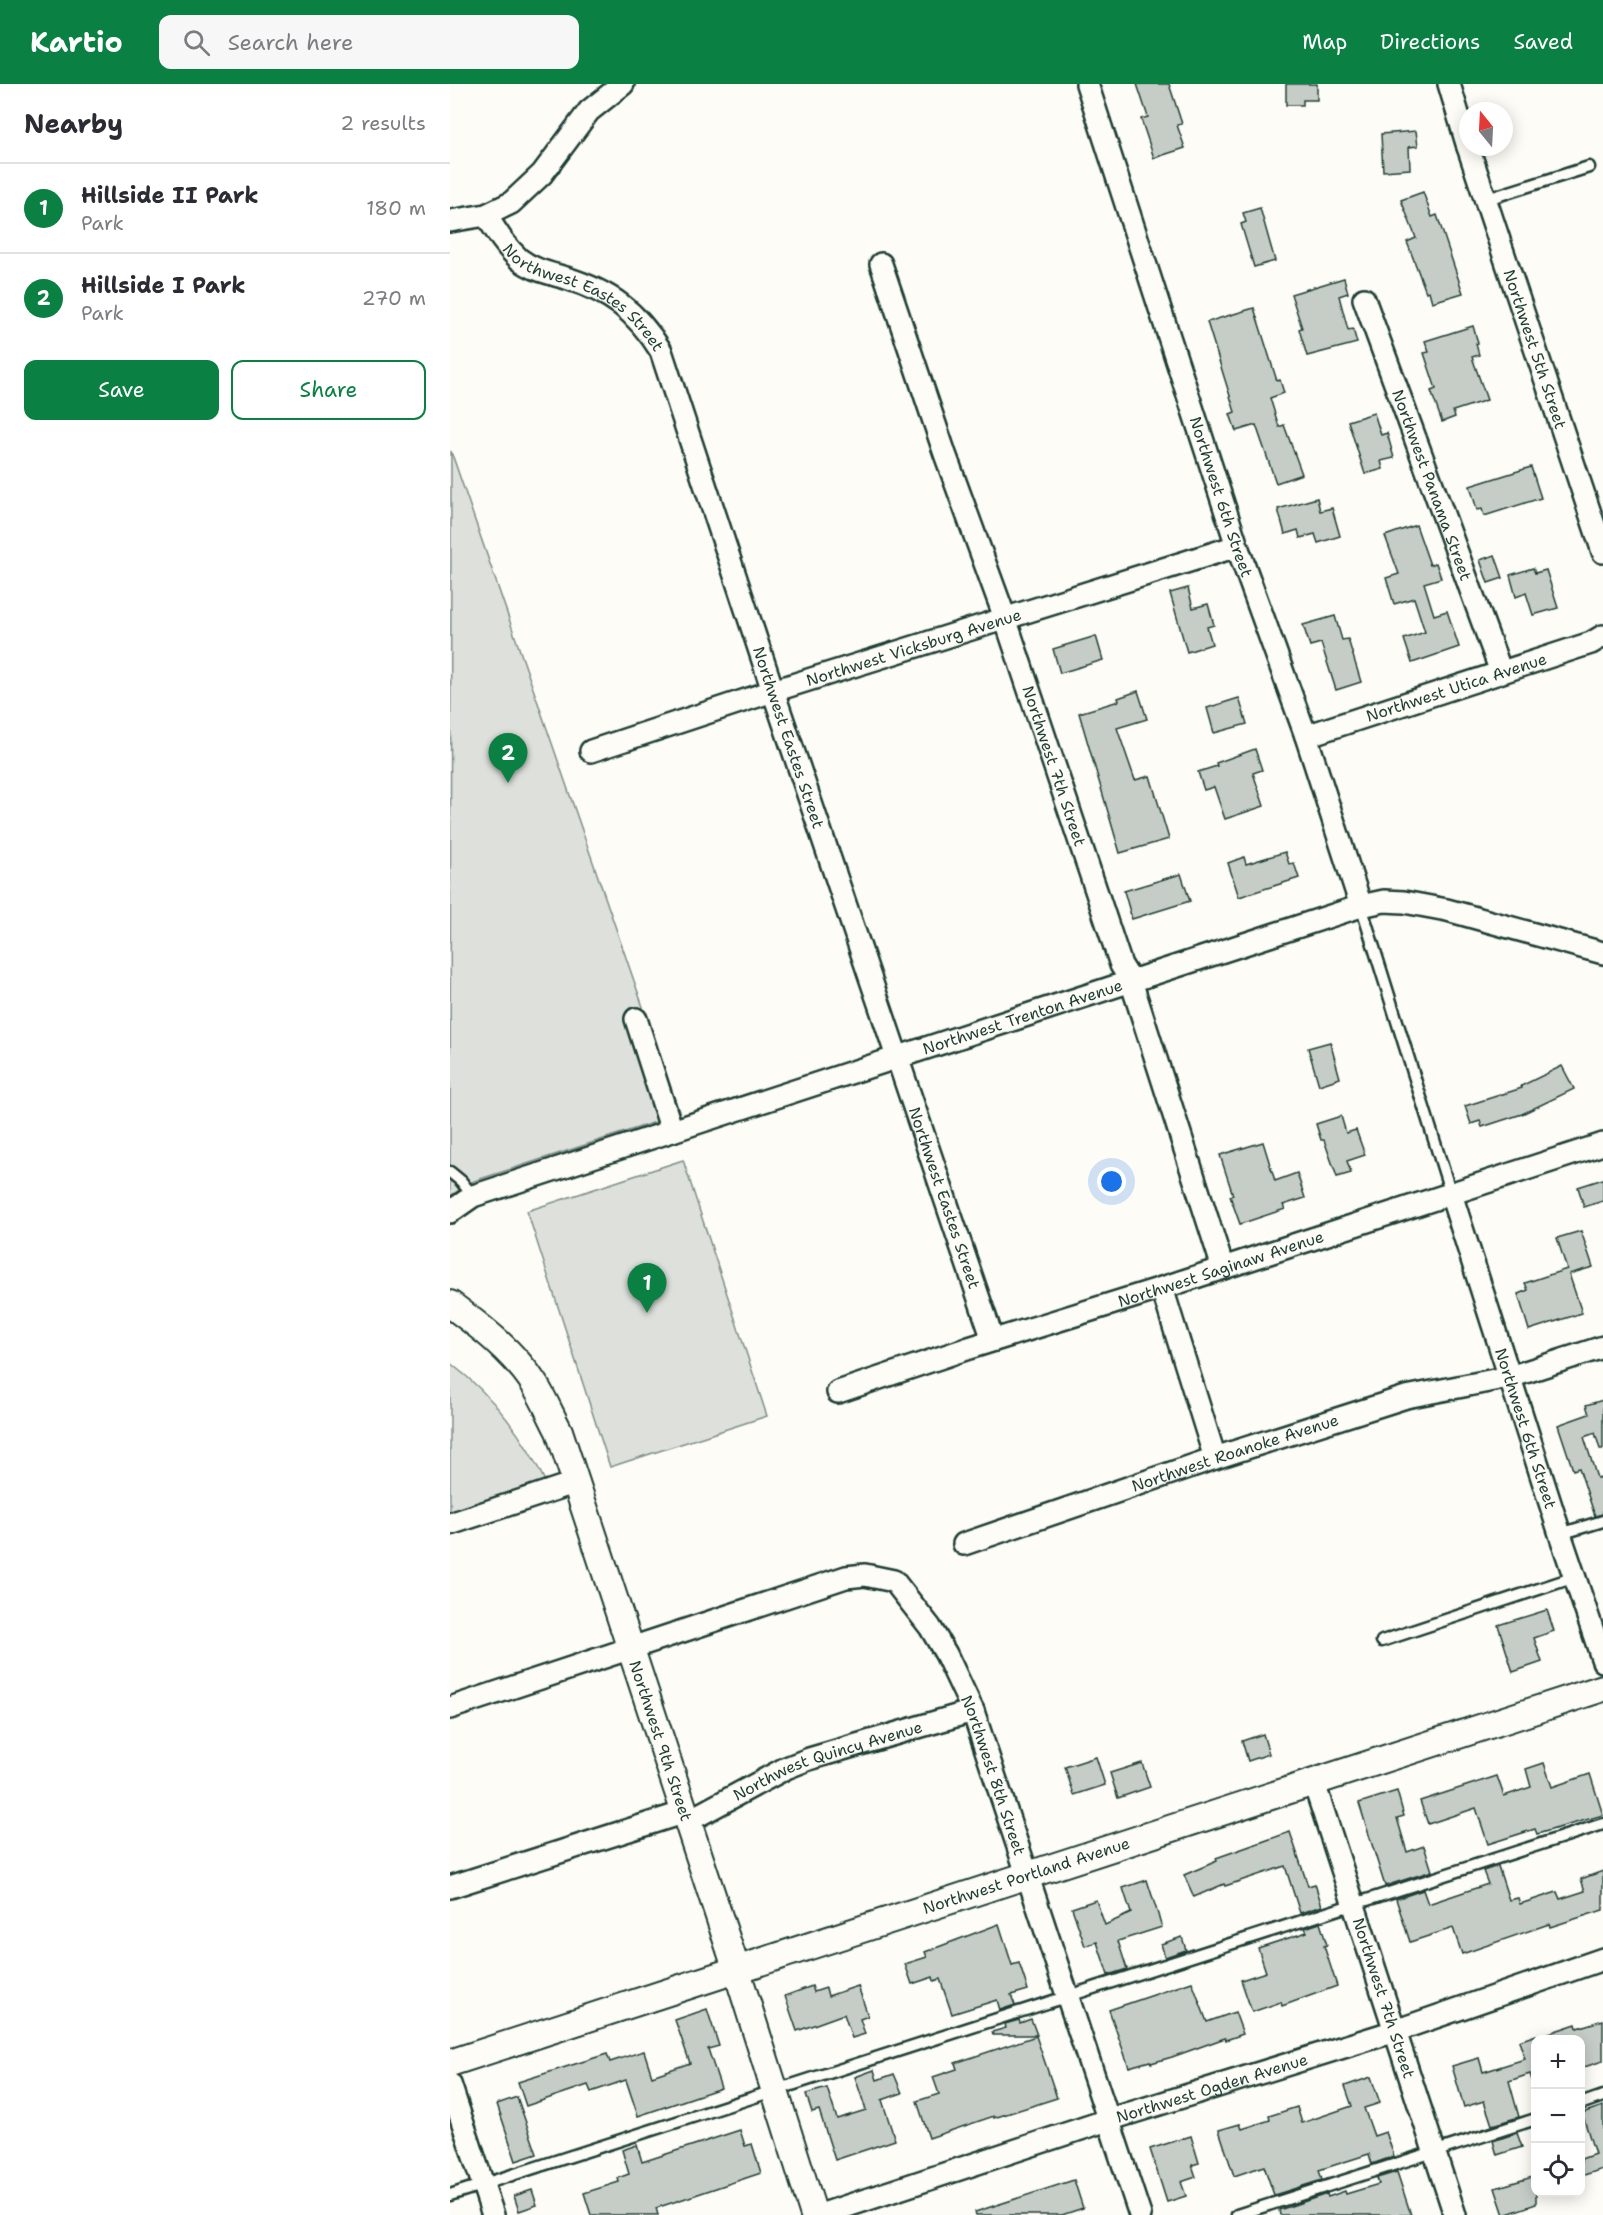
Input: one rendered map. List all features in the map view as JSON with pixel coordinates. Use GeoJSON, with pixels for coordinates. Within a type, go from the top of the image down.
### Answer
{"type":"FeatureCollection","features":[{"type":"Feature","properties":{"kind":"street"},"geometry":{"type":"LineString","coordinates":[[450,221],[486,215],[511,203],[542,174],[589,111],[623,84]]}},
{"type":"Feature","properties":{"kind":"street","name":"Northwest 6th Street"},"geometry":{"type":"LineString","coordinates":[[1087,84],[1237,546],[1306,736],[1360,906]]}},
{"type":"Feature","properties":{"kind":"street","name":"Northwest 5th Street"},"geometry":{"type":"LineString","coordinates":[[1449,84],[1459,117]]}},
{"type":"Feature","properties":{"kind":"street","name":"Northwest 5th Street"},"geometry":{"type":"LineString","coordinates":[[1471,156],[1603,552]]}},
{"type":"Feature","properties":{"kind":"street","name":"Northwest Eastes Street"},"geometry":{"type":"LineString","coordinates":[[486,215],[501,239],[520,260],[536,270],[590,285],[610,295],[647,328],[661,351],[773,691],[993,1340]]}},
{"type":"Feature","properties":{"kind":"street","name":"Northwest 7th Street"},"geometry":{"type":"LineString","coordinates":[[881,264],[945,454],[1005,618],[1121,965],[1131,981],[1222,1268]]}},
{"type":"Feature","properties":{"kind":"street","name":"Northwest Panama Street"},"geometry":{"type":"LineString","coordinates":[[1365,299],[1501,672]]}},
{"type":"Feature","properties":{"kind":"street","name":"Northwest Vicksburg Avenue"},"geometry":{"type":"LineString","coordinates":[[591,751],[773,691],[1237,546]]}},
{"type":"Feature","properties":{"kind":"street","name":"Northwest Utica Avenue"},"geometry":{"type":"LineString","coordinates":[[1306,736],[1591,643],[1603,636]]}},
{"type":"Feature","properties":{"kind":"street","name":"Northwest Trenton Avenue"},"geometry":{"type":"LineString","coordinates":[[450,1212],[474,1196],[1360,906],[1383,901],[1404,902],[1447,910],[1603,953]]}},
{"type":"Feature","properties":{"kind":"street"},"geometry":{"type":"LineString","coordinates":[[636,1019],[672,1131]]}},
{"type":"Feature","properties":{"kind":"street","name":"Northwest Saginaw Avenue"},"geometry":{"type":"LineString","coordinates":[[838,1392],[1603,1144]]}},
{"type":"Feature","properties":{"kind":"street","name":"Northwest 6th Street"},"geometry":{"type":"LineString","coordinates":[[1451,1194],[1603,1661]]}},
{"type":"Feature","properties":{"kind":"street"},"geometry":{"type":"LineString","coordinates":[[1162,1288],[1215,1458]]}},
{"type":"Feature","properties":{"kind":"street","name":"Northwest 9th Street"},"geometry":{"type":"LineString","coordinates":[[450,1304],[483,1328],[520,1365],[536,1386],[559,1431],[687,1817],[814,2215]]}},
{"type":"Feature","properties":{"kind":"street"},"geometry":{"type":"LineString","coordinates":[[1510,1377],[1603,1347]]}},
{"type":"Feature","properties":{"kind":"street","name":"Northwest Roanoke Avenue"},"geometry":{"type":"LineString","coordinates":[[964,1544],[1215,1458],[1406,1397],[1510,1377]]}},
{"type":"Feature","properties":{"kind":"street"},"geometry":{"type":"LineString","coordinates":[[450,1524],[577,1482]]}},
{"type":"Feature","properties":{"kind":"street","name":"Northwest 8th Street"},"geometry":{"type":"LineString","coordinates":[[630,1650],[846,1577],[865,1575],[894,1581],[930,1627],[946,1654],[973,1711],[1140,2215]]}},
{"type":"Feature","properties":{"kind":"street"},"geometry":{"type":"LineString","coordinates":[[450,1708],[630,1650]]}},
{"type":"Feature","properties":{"kind":"street","name":"Northwest Portland Avenue"},"geometry":{"type":"LineString","coordinates":[[450,2063],[736,1968],[1603,1688]]}},
{"type":"Feature","properties":{"kind":"street","name":"Northwest Quincy Avenue"},"geometry":{"type":"LineString","coordinates":[[450,1887],[687,1817],[801,1762],[840,1748],[973,1711]]}},
{"type":"Feature","properties":{"kind":"street","name":"Northwest 7th Street"},"geometry":{"type":"LineString","coordinates":[[1314,1783],[1455,2215]]}},
{"type":"Feature","properties":{"kind":"street","name":"Northwest Ogden Avenue"},"geometry":{"type":"LineString","coordinates":[[820,2215],[1108,2120],[1395,2031],[1603,1959]]}},
{"type":"Feature","properties":{"kind":"street"},"geometry":{"type":"LineString","coordinates":[[450,2084],[493,2215]]}},
{"type":"Feature","properties":{"kind":"lane"},"geometry":{"type":"LineString","coordinates":[[1484,200],[1588,167]]}},
{"type":"Feature","properties":{"kind":"lane"},"geometry":{"type":"LineString","coordinates":[[1360,906],[1451,1194]]}},
{"type":"Feature","properties":{"kind":"lane"},"geometry":{"type":"LineString","coordinates":[[450,1172],[474,1196]]}},
{"type":"Feature","properties":{"kind":"lane"},"geometry":{"type":"LineString","coordinates":[[1560,1534],[1603,1521]]}},
{"type":"Feature","properties":{"kind":"lane"},"geometry":{"type":"LineString","coordinates":[[1382,1641],[1575,1577]]}},
{"type":"Feature","properties":{"kind":"lane"},"geometry":{"type":"LineString","coordinates":[[450,2195],[1603,1824]]}},
{"type":"Feature","properties":{"kind":"lane"},"geometry":{"type":"LineString","coordinates":[[1585,2103],[1603,2096]]}},
{"type":"Feature","properties":{"kind":"lane"},"geometry":{"type":"LineString","coordinates":[[1237,2215],[1531,2121]]}},
{"type":"Feature","properties":{"kind":"shaded area"},"geometry":{"type":"Polygon","coordinates":[[[451,451],[680,1114],[474,1181],[450,1196],[451,451]]]}},
{"type":"Feature","properties":{"kind":"shaded area"},"geometry":{"type":"Polygon","coordinates":[[[683,1160],[767,1416],[610,1467],[527,1211],[683,1160]]]}},
{"type":"Feature","properties":{"kind":"shaded area"},"geometry":{"type":"Polygon","coordinates":[[[450,1363],[480,1389],[518,1434],[548,1487],[450,1519],[450,1363]]]}},
{"type":"Feature","properties":{"kind":"building"},"geometry":{"type":"Polygon","coordinates":[[[1137,84],[1169,84],[1182,124],[1177,125],[1185,148],[1154,158],[1141,119],[1148,117],[1137,84]]]}},
{"type":"Feature","properties":{"kind":"building"},"geometry":{"type":"Polygon","coordinates":[[[1286,84],[1317,84],[1317,100],[1303,100],[1303,105],[1286,105],[1286,84]]]}},
{"type":"Feature","properties":{"kind":"building"},"geometry":{"type":"Polygon","coordinates":[[[1416,131],[1418,146],[1409,147],[1410,169],[1383,171],[1381,134],[1416,131]]]}},
{"type":"Feature","properties":{"kind":"building"},"geometry":{"type":"Polygon","coordinates":[[[1423,192],[1432,217],[1437,215],[1463,293],[1432,302],[1407,242],[1416,238],[1401,200],[1423,192]]]}},
{"type":"Feature","properties":{"kind":"building"},"geometry":{"type":"Polygon","coordinates":[[[1260,208],[1275,261],[1254,267],[1241,224],[1246,222],[1243,213],[1260,208]]]}},
{"type":"Feature","properties":{"kind":"building"},"geometry":{"type":"Polygon","coordinates":[[[1344,278],[1348,293],[1339,296],[1348,330],[1353,329],[1357,343],[1307,356],[1299,329],[1302,328],[1291,294],[1344,278]]]}},
{"type":"Feature","properties":{"kind":"building"},"geometry":{"type":"Polygon","coordinates":[[[1254,308],[1277,381],[1280,380],[1284,393],[1270,398],[1279,427],[1284,425],[1302,474],[1276,483],[1256,425],[1236,431],[1230,414],[1235,412],[1207,322],[1254,308]]]}},
{"type":"Feature","properties":{"kind":"building"},"geometry":{"type":"Polygon","coordinates":[[[1473,326],[1479,355],[1472,357],[1487,400],[1453,411],[1455,417],[1442,422],[1431,391],[1436,389],[1424,353],[1429,352],[1425,341],[1473,326]]]}},
{"type":"Feature","properties":{"kind":"building"},"geometry":{"type":"Polygon","coordinates":[[[1374,413],[1381,435],[1387,433],[1394,458],[1381,461],[1383,469],[1365,474],[1348,421],[1374,413]]]}},
{"type":"Feature","properties":{"kind":"building"},"geometry":{"type":"Polygon","coordinates":[[[1531,467],[1541,498],[1484,516],[1482,509],[1477,510],[1470,486],[1531,467]]]}},
{"type":"Feature","properties":{"kind":"building"},"geometry":{"type":"Polygon","coordinates":[[[1317,498],[1320,511],[1332,508],[1340,536],[1318,543],[1315,534],[1300,538],[1298,530],[1285,534],[1278,509],[1317,498]]]}},
{"type":"Feature","properties":{"kind":"building"},"geometry":{"type":"Polygon","coordinates":[[[1416,525],[1430,565],[1436,563],[1441,578],[1424,583],[1434,615],[1447,611],[1459,647],[1412,663],[1404,639],[1425,632],[1414,598],[1394,604],[1386,578],[1399,574],[1385,536],[1416,525]]]}},
{"type":"Feature","properties":{"kind":"building"},"geometry":{"type":"Polygon","coordinates":[[[1495,555],[1503,578],[1488,583],[1480,560],[1495,555]]]}},
{"type":"Feature","properties":{"kind":"building"},"geometry":{"type":"Polygon","coordinates":[[[1533,568],[1535,573],[1546,570],[1558,608],[1533,615],[1526,593],[1516,597],[1510,575],[1533,568]]]}},
{"type":"Feature","properties":{"kind":"building"},"geometry":{"type":"Polygon","coordinates":[[[1188,588],[1193,608],[1208,604],[1214,625],[1207,627],[1212,644],[1187,652],[1170,593],[1188,588]]]}},
{"type":"Feature","properties":{"kind":"building"},"geometry":{"type":"Polygon","coordinates":[[[1335,616],[1342,640],[1348,639],[1361,682],[1336,690],[1321,643],[1310,646],[1303,625],[1335,616]]]}},
{"type":"Feature","properties":{"kind":"building"},"geometry":{"type":"Polygon","coordinates":[[[1096,636],[1103,660],[1060,673],[1053,649],[1096,636]]]}},
{"type":"Feature","properties":{"kind":"building"},"geometry":{"type":"Polygon","coordinates":[[[1138,691],[1147,719],[1117,728],[1135,780],[1150,776],[1169,839],[1120,853],[1079,713],[1119,701],[1118,698],[1138,691]]]}},
{"type":"Feature","properties":{"kind":"building"},"geometry":{"type":"Polygon","coordinates":[[[1239,698],[1247,724],[1214,733],[1207,708],[1239,698]]]}},
{"type":"Feature","properties":{"kind":"building"},"geometry":{"type":"Polygon","coordinates":[[[1255,749],[1262,770],[1253,773],[1264,806],[1225,819],[1214,787],[1204,790],[1198,772],[1255,749]]]}},
{"type":"Feature","properties":{"kind":"building"},"geometry":{"type":"Polygon","coordinates":[[[1285,852],[1289,864],[1294,863],[1299,878],[1239,897],[1228,863],[1244,857],[1246,864],[1285,852]]]}},
{"type":"Feature","properties":{"kind":"building"},"geometry":{"type":"Polygon","coordinates":[[[1181,874],[1190,901],[1132,919],[1124,891],[1181,874]]]}},
{"type":"Feature","properties":{"kind":"building"},"geometry":{"type":"Polygon","coordinates":[[[1330,1042],[1340,1078],[1319,1085],[1308,1048],[1330,1042]]]}},
{"type":"Feature","properties":{"kind":"building"},"geometry":{"type":"Polygon","coordinates":[[[1562,1066],[1574,1089],[1522,1114],[1482,1127],[1480,1121],[1471,1124],[1465,1106],[1522,1088],[1521,1086],[1562,1066]]]}},
{"type":"Feature","properties":{"kind":"building"},"geometry":{"type":"Polygon","coordinates":[[[1341,1116],[1346,1133],[1356,1130],[1365,1155],[1347,1161],[1351,1173],[1337,1177],[1316,1124],[1341,1116]]]}},
{"type":"Feature","properties":{"kind":"building"},"geometry":{"type":"Polygon","coordinates":[[[1263,1142],[1275,1181],[1297,1173],[1305,1198],[1283,1205],[1285,1209],[1240,1224],[1230,1196],[1233,1195],[1220,1155],[1263,1142]]]}},
{"type":"Feature","properties":{"kind":"building"},"geometry":{"type":"Polygon","coordinates":[[[1603,1179],[1603,1201],[1584,1207],[1578,1187],[1603,1179]]]}},
{"type":"Feature","properties":{"kind":"building"},"geometry":{"type":"Polygon","coordinates":[[[1581,1231],[1593,1267],[1569,1274],[1582,1313],[1529,1330],[1518,1294],[1528,1290],[1525,1283],[1567,1269],[1557,1238],[1581,1231]]]}},
{"type":"Feature","properties":{"kind":"building"},"geometry":{"type":"Polygon","coordinates":[[[1603,1400],[1603,1449],[1600,1449],[1595,1433],[1584,1437],[1597,1478],[1601,1477],[1603,1485],[1603,1514],[1595,1516],[1579,1468],[1573,1470],[1558,1425],[1589,1414],[1586,1405],[1603,1400]]]}},
{"type":"Feature","properties":{"kind":"building"},"geometry":{"type":"Polygon","coordinates":[[[1547,1610],[1554,1631],[1534,1638],[1542,1662],[1513,1672],[1498,1625],[1547,1610]]]}},
{"type":"Feature","properties":{"kind":"building"},"geometry":{"type":"Polygon","coordinates":[[[1263,1734],[1269,1754],[1248,1761],[1242,1741],[1263,1734]]]}},
{"type":"Feature","properties":{"kind":"building"},"geometry":{"type":"Polygon","coordinates":[[[1096,1757],[1105,1785],[1074,1795],[1065,1767],[1096,1757]]]}},
{"type":"Feature","properties":{"kind":"building"},"geometry":{"type":"Polygon","coordinates":[[[1142,1763],[1150,1787],[1118,1798],[1110,1773],[1142,1763]]]}},
{"type":"Feature","properties":{"kind":"building"},"geometry":{"type":"Polygon","coordinates":[[[1544,1763],[1552,1787],[1590,1774],[1603,1815],[1537,1834],[1535,1829],[1488,1844],[1476,1808],[1428,1824],[1420,1801],[1497,1776],[1504,1796],[1531,1787],[1526,1769],[1544,1763]]]}},
{"type":"Feature","properties":{"kind":"building"},"geometry":{"type":"Polygon","coordinates":[[[1397,1791],[1404,1816],[1397,1818],[1407,1852],[1424,1846],[1432,1871],[1385,1886],[1359,1803],[1397,1791]]]}},
{"type":"Feature","properties":{"kind":"building"},"geometry":{"type":"Polygon","coordinates":[[[1290,1832],[1308,1886],[1315,1884],[1322,1906],[1300,1913],[1285,1866],[1225,1886],[1224,1884],[1194,1897],[1184,1875],[1217,1861],[1216,1858],[1290,1832]]]}},
{"type":"Feature","properties":{"kind":"building"},"geometry":{"type":"Polygon","coordinates":[[[1498,1866],[1509,1900],[1518,1898],[1520,1904],[1557,1892],[1560,1899],[1585,1891],[1581,1879],[1603,1871],[1603,1910],[1550,1927],[1549,1924],[1462,1954],[1453,1928],[1410,1942],[1396,1899],[1423,1890],[1428,1904],[1488,1884],[1483,1871],[1498,1866]]]}},
{"type":"Feature","properties":{"kind":"building"},"geometry":{"type":"Polygon","coordinates":[[[1147,1880],[1162,1927],[1118,1941],[1127,1969],[1108,1975],[1097,1942],[1085,1946],[1072,1908],[1096,1900],[1105,1925],[1131,1913],[1123,1888],[1147,1880]]]}},
{"type":"Feature","properties":{"kind":"building"},"geometry":{"type":"Polygon","coordinates":[[[1320,1923],[1327,1945],[1324,1946],[1337,1986],[1282,2006],[1281,2002],[1252,2012],[1241,1980],[1266,1972],[1258,1948],[1307,1932],[1305,1928],[1320,1923]]]}},
{"type":"Feature","properties":{"kind":"building"},"geometry":{"type":"Polygon","coordinates":[[[999,1924],[1012,1965],[1019,1963],[1028,1990],[1011,1995],[1015,2005],[1000,2010],[997,2000],[952,2014],[940,1979],[934,1981],[933,1977],[912,1984],[905,1964],[927,1957],[925,1952],[999,1924]]]}},
{"type":"Feature","properties":{"kind":"building"},"geometry":{"type":"Polygon","coordinates":[[[1182,1937],[1186,1950],[1165,1957],[1161,1944],[1182,1937]]]}},
{"type":"Feature","properties":{"kind":"building"},"geometry":{"type":"Polygon","coordinates":[[[1192,1982],[1207,2022],[1235,2012],[1243,2034],[1172,2057],[1129,2067],[1109,2010],[1192,1982]]]}},
{"type":"Feature","properties":{"kind":"building"},"geometry":{"type":"Polygon","coordinates":[[[812,1986],[814,1992],[826,1988],[828,1996],[858,1986],[868,2016],[860,2019],[865,2034],[852,2038],[844,2014],[797,2031],[785,1996],[812,1986]]]}},
{"type":"Feature","properties":{"kind":"building"},"geometry":{"type":"Polygon","coordinates":[[[707,2009],[719,2046],[708,2049],[721,2088],[638,2116],[626,2080],[591,2092],[588,2085],[526,2106],[518,2082],[607,2054],[610,2062],[644,2051],[652,2076],[690,2063],[675,2020],[707,2009]]]}},
{"type":"Feature","properties":{"kind":"building"},"geometry":{"type":"Polygon","coordinates":[[[1031,2019],[1037,2035],[993,2035],[992,2032],[1006,2028],[1005,2024],[1019,2020],[1020,2023],[1031,2019]]]}},
{"type":"Feature","properties":{"kind":"building"},"geometry":{"type":"Polygon","coordinates":[[[1603,2020],[1603,2061],[1585,2067],[1585,2035],[1543,2035],[1576,2024],[1577,2028],[1603,2020]]]}},
{"type":"Feature","properties":{"kind":"building"},"geometry":{"type":"Polygon","coordinates":[[[1036,2036],[1057,2098],[929,2138],[917,2101],[939,2094],[933,2077],[957,2069],[955,2063],[1036,2036]]]}},
{"type":"Feature","properties":{"kind":"building"},"geometry":{"type":"Polygon","coordinates":[[[1531,2037],[1531,2077],[1530,2074],[1509,2081],[1519,2117],[1492,2125],[1484,2101],[1464,2107],[1452,2066],[1479,2058],[1483,2072],[1525,2059],[1519,2041],[1531,2037]]]}},
{"type":"Feature","properties":{"kind":"building"},"geometry":{"type":"Polygon","coordinates":[[[874,2070],[877,2080],[894,2074],[902,2093],[882,2100],[895,2140],[835,2160],[819,2110],[812,2112],[806,2094],[827,2088],[837,2119],[866,2110],[855,2077],[874,2070]]]}},
{"type":"Feature","properties":{"kind":"building"},"geometry":{"type":"Polygon","coordinates":[[[1371,2077],[1380,2103],[1364,2108],[1374,2136],[1386,2132],[1394,2156],[1372,2164],[1369,2154],[1319,2170],[1322,2180],[1274,2195],[1264,2166],[1234,2176],[1219,2130],[1240,2124],[1242,2129],[1270,2120],[1269,2116],[1297,2107],[1302,2123],[1352,2106],[1345,2086],[1371,2077]]]}},
{"type":"Feature","properties":{"kind":"building"},"geometry":{"type":"Polygon","coordinates":[[[517,2097],[537,2154],[516,2161],[497,2104],[517,2097]]]}},
{"type":"Feature","properties":{"kind":"building"},"geometry":{"type":"Polygon","coordinates":[[[1603,2106],[1603,2169],[1585,2175],[1585,2158],[1595,2154],[1585,2122],[1585,2112],[1603,2106]]]}},
{"type":"Feature","properties":{"kind":"building"},"geometry":{"type":"Polygon","coordinates":[[[740,2130],[745,2146],[752,2144],[761,2173],[656,2208],[658,2215],[591,2215],[584,2193],[619,2182],[618,2178],[629,2174],[622,2150],[637,2145],[642,2162],[740,2130]]]}},
{"type":"Feature","properties":{"kind":"building"},"geometry":{"type":"Polygon","coordinates":[[[1517,2133],[1522,2147],[1497,2155],[1493,2141],[1517,2133]]]}},
{"type":"Feature","properties":{"kind":"building"},"geometry":{"type":"Polygon","coordinates":[[[1191,2136],[1199,2163],[1192,2165],[1196,2177],[1181,2182],[1186,2196],[1167,2202],[1150,2149],[1191,2136]]]}},
{"type":"Feature","properties":{"kind":"building"},"geometry":{"type":"Polygon","coordinates":[[[1397,2172],[1411,2215],[1280,2215],[1279,2210],[1327,2194],[1328,2197],[1345,2191],[1346,2194],[1379,2184],[1377,2178],[1397,2172]]]}},
{"type":"Feature","properties":{"kind":"building"},"geometry":{"type":"Polygon","coordinates":[[[1531,2177],[1531,2197],[1536,2197],[1536,2204],[1504,2215],[1495,2188],[1531,2177]]]}},
{"type":"Feature","properties":{"kind":"building"},"geometry":{"type":"Polygon","coordinates":[[[1074,2180],[1083,2208],[1062,2215],[976,2215],[975,2212],[1074,2180]]]}},
{"type":"Feature","properties":{"kind":"building"},"geometry":{"type":"Polygon","coordinates":[[[532,2190],[537,2205],[519,2211],[514,2196],[532,2190]]]}},
{"type":"Feature","properties":{"kind":"place","name":"Hillside I Park"},"geometry":{"type":"Point","coordinates":[508,783]}},
{"type":"Feature","properties":{"kind":"place","name":"Hillside II Park"},"geometry":{"type":"Point","coordinates":[647,1313]}}]}
